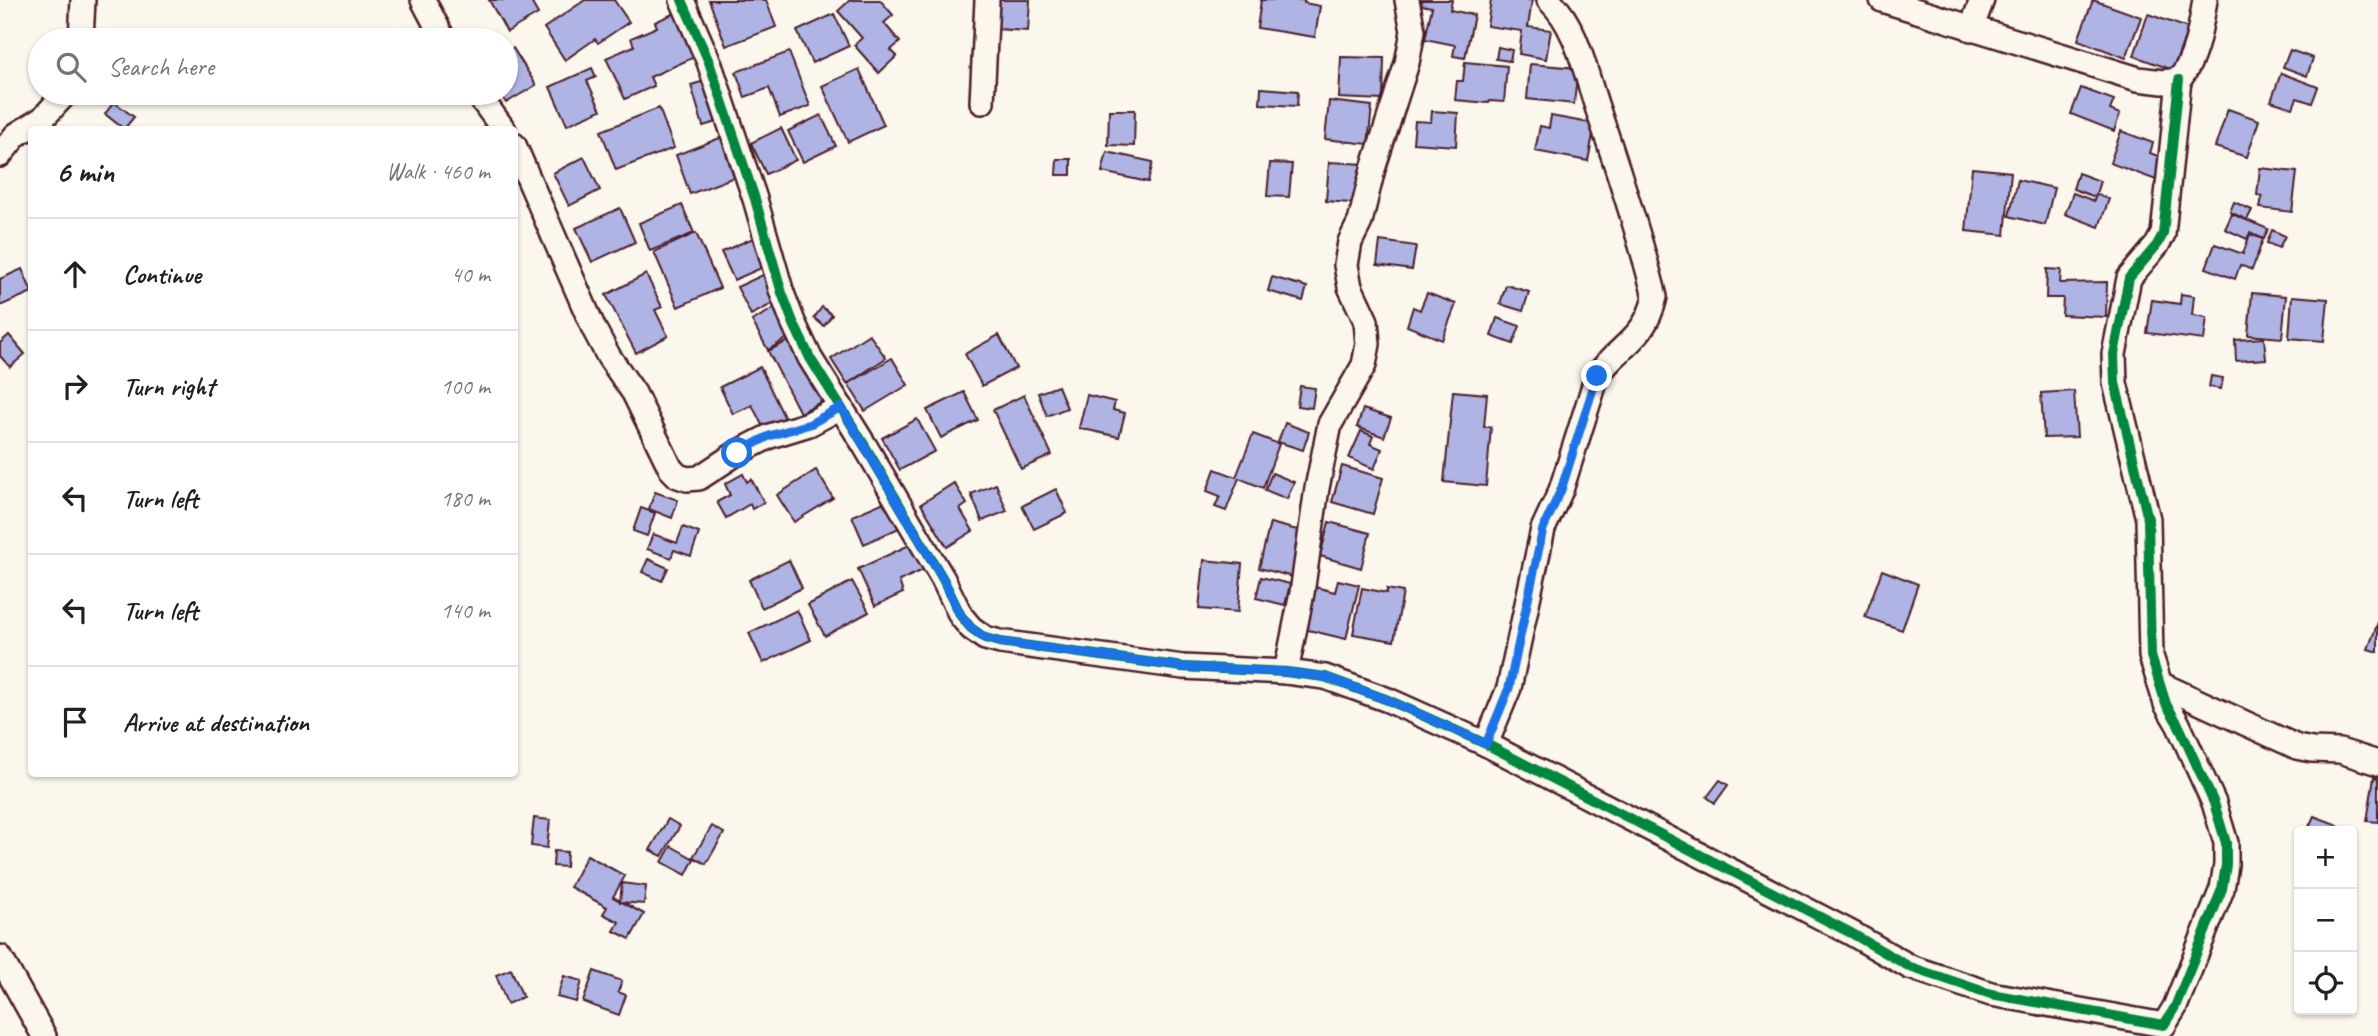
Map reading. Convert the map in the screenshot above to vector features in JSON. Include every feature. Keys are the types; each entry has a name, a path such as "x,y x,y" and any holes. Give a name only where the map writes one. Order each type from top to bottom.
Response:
{"street":[{"path":"82,28 83,0"},
{"path":"423,0 438,28"},
{"path":"682,0 709,62 755,199 782,293 810,358 943,579 961,616 985,638 1183,667 1286,672 1325,677 1388,700 1486,744 1851,933 1910,967 1991,994 2164,1025 2175,1007 2217,901 2226,865 2226,843 2214,803 2166,704 2151,656 2148,519 2115,383 2114,354 2129,278 2163,234 2179,80 2194,55 2205,0"},
{"path":"982,102 987,0"},
{"path":"1286,672 1330,424 1364,365 1368,344 1366,321 1350,287 1346,265 1350,242 1360,222 1373,169 1407,63 1413,31 1407,0"},
{"path":"1486,744 1509,688 1543,529 1561,490 1597,376 1643,329 1651,316 1655,297 1574,37 1558,8 1549,0"},
{"path":"1882,0 2138,79 2163,82 2179,80"},
{"path":"1971,29 1982,0"},
{"path":"31,126 42,119 55,105"},
{"path":"486,105 501,126"},
{"path":"0,155 16,135 28,128"},
{"path":"518,154 594,328 609,358 634,393 671,470 678,476 687,479 699,478 769,436 810,424 841,407"},
{"path":"2160,684 2297,747 2340,751 2378,763"},
{"path":"0,957 44,1036"}],"building":[{"path":"489,0 530,0 538,14 514,28 505,28"},
{"path":"585,0 614,0 629,22 598,43 595,39 565,60 544,28"},
{"path":"709,0 766,0 776,27 726,46"},
{"path":"850,0 880,0 893,15 884,23 900,42 891,50 897,56 879,73 854,45 862,38 838,11"},
{"path":"998,0 1030,0 1028,31 996,29"},
{"path":"1261,0 1304,0 1304,3 1320,6 1315,37 1257,28"},
{"path":"1422,0 1452,0 1450,10 1474,15 1465,58 1453,56 1455,45 1425,39 1432,7 1421,5"},
{"path":"1491,0 1532,0 1528,27 1551,30 1546,59 1519,54 1522,31 1487,26"},
{"path":"2093,0 2141,17 2126,58 2078,40"},
{"path":"690,6 710,50 650,77 654,86 625,99 606,58 634,46 631,38 657,27 655,22"},
{"path":"834,14 849,46 812,63 797,31"},
{"path":"2148,14 2188,28 2173,70 2134,56"},
{"path":"1498,47 1512,50 1510,61 1496,59"},
{"path":"2290,50 2313,58 2307,76 2283,67"},
{"path":"789,52 810,106 780,117 769,88 745,97 736,72"},
{"path":"518,56 536,85 518,96"},
{"path":"1341,57 1384,58 1383,100 1339,98"},
{"path":"1465,62 1507,66 1504,102 1455,100 1457,81 1463,81"},
{"path":"1530,64 1578,68 1574,104 1527,99"},
{"path":"592,68 596,77 587,81 601,110 567,125 550,87"},
{"path":"859,69 884,125 848,142 822,86"},
{"path":"2281,73 2318,87 2312,103 2297,98 2293,108 2271,101"},
{"path":"722,76 734,117 703,126 691,85"},
{"path":"1261,88 1298,91 1297,106 1260,104"},
{"path":"2081,88 2114,100 2110,110 2120,114 2114,131 2071,114"},
{"path":"1329,101 1372,106 1368,144 1325,139"},
{"path":"112,105 118,105 134,117 126,126 120,126 105,114"},
{"path":"659,108 674,148 616,170 601,131"},
{"path":"2228,109 2259,120 2247,157 2215,147"},
{"path":"1109,110 1135,110 1134,146 1108,145"},
{"path":"1432,111 1458,113 1456,146 1413,143 1415,121 1431,122"},
{"path":"821,115 836,146 803,162 788,131"},
{"path":"1551,116 1595,124 1588,161 1535,151 1540,126 1549,128"},
{"path":"781,128 796,160 766,174 751,143"},
{"path":"2121,131 2153,143 2150,153 2163,158 2156,180 2110,163"},
{"path":"730,134 745,173 690,194 676,155"},
{"path":"1107,152 1153,162 1148,182 1102,172"},
{"path":"584,157 600,190 569,206 553,173"},
{"path":"1057,159 1071,159 1071,175 1056,175"},
{"path":"1329,162 1365,164 1362,204 1326,201"},
{"path":"1270,163 1292,164 1289,197 1267,196"},
{"path":"1972,168 2011,172 2005,235 1966,231"},
{"path":"2260,168 2297,172 2292,212 2260,208 2262,196 2257,195"},
{"path":"2078,173 2100,181 2095,197 2073,189"},
{"path":"2018,180 2054,188 2045,225 2009,216"},
{"path":"2073,193 2094,201 2096,194 2109,199 2099,227 2065,214"},
{"path":"2234,202 2252,210 2247,220 2230,212"},
{"path":"682,205 694,233 650,251 639,223"},
{"path":"620,208 635,242 592,262 576,228"},
{"path":"2232,214 2268,229 2264,239 2250,233 2247,239 2225,229"},
{"path":"2272,230 2285,236 2279,248 2267,243"},
{"path":"696,233 720,288 678,307 654,252"},
{"path":"2250,234 2263,239 2252,270 2240,265 2235,279 2206,268 2215,244 2243,254"},
{"path":"753,238 766,266 734,280 721,252"},
{"path":"1380,241 1416,246 1412,270 1377,265"},
{"path":"22,269 28,283 28,294 0,306 0,279"},
{"path":"2047,269 2061,270 2060,283 2107,282 2106,317 2062,315 2063,298 2046,298"},
{"path":"646,274 662,307 655,310 668,336 636,353 606,295"},
{"path":"765,274 778,301 751,315 737,287"},
{"path":"1272,277 1307,287 1303,301 1268,291"},
{"path":"1506,285 1529,292 1523,311 1500,304"},
{"path":"1427,293 1456,304 1442,340 1407,326 1413,307 1420,310"},
{"path":"2252,293 2286,296 2282,338 2248,335"},
{"path":"2181,294 2194,296 2192,315 2207,317 2204,340 2147,333 2152,300 2180,304"},
{"path":"2292,296 2328,299 2324,341 2289,338"},
{"path":"778,306 794,334 768,350 752,321"},
{"path":"822,307 832,315 824,326 814,318"},
{"path":"1497,318 1520,326 1513,344 1491,336"},
{"path":"869,334 886,358 847,384 831,359"},
{"path":"9,335 25,354 10,367 0,356 0,343"},
{"path":"999,335 1016,368 982,386 965,354"},
{"path":"798,336 830,397 800,413 768,351"},
{"path":"2264,338 2266,359 2236,361 2235,340"},
{"path":"892,358 908,385 865,411 848,384"},
{"path":"760,367 787,423 766,433 752,405 733,414 720,387"},
{"path":"2211,376 2223,378 2221,389 2209,387"},
{"path":"1058,386 1067,408 1047,416 1038,393"},
{"path":"1300,386 1315,388 1312,408 1297,406"},
{"path":"1453,391 1487,394 1484,427 1491,427 1486,486 1444,482"},
{"path":"2074,391 2077,437 2044,438 2041,393"},
{"path":"964,392 978,420 941,438 927,410"},
{"path":"1024,395 1052,455 1021,469 993,410"},
{"path":"1087,395 1115,402 1113,410 1125,413 1119,437 1079,428"},
{"path":"1363,409 1391,418 1384,437 1357,427"},
{"path":"917,419 935,451 900,470 882,438"},
{"path":"1285,423 1309,432 1303,450 1278,442"},
{"path":"1361,431 1373,436 1370,444 1382,449 1374,469 1349,458"},
{"path":"1253,434 1279,444 1263,488 1239,478 1226,511 1215,507 1220,496 1207,491 1215,469 1236,477"},
{"path":"1342,466 1383,478 1373,514 1332,502"},
{"path":"816,470 833,498 794,522 777,495"},
{"path":"1272,473 1294,482 1287,499 1265,490"},
{"path":"743,474 747,482 751,479 764,502 752,509 750,504 726,518 717,502 730,495 725,484"},
{"path":"954,483 967,504 960,509 973,531 947,547 921,504"},
{"path":"996,484 1007,511 982,521 971,494"},
{"path":"1056,489 1067,513 1034,529 1022,506"},
{"path":"655,492 678,500 672,518 649,509"},
{"path":"898,496 910,523 864,544 852,516"},
{"path":"641,508 655,513 647,536 633,531"},
{"path":"1329,522 1370,533 1361,568 1320,556"},
{"path":"1270,523 1309,533 1297,578 1259,568"},
{"path":"683,527 699,533 691,556 674,550 671,558 647,549 653,534 677,543"},
{"path":"924,538 936,564 899,581 903,593 875,606 858,569"},
{"path":"648,559 668,568 662,581 642,572"},
{"path":"789,560 802,588 762,608 749,580"},
{"path":"1204,560 1242,564 1238,612 1199,609"},
{"path":"1882,570 1918,584 1902,630 1865,617"},
{"path":"1261,577 1290,584 1285,605 1256,598"},
{"path":"1338,580 1359,585 1346,639 1304,629 1315,587 1335,592"},
{"path":"852,581 869,612 825,636 808,605"},
{"path":"1362,588 1387,593 1387,589 1403,592 1394,641 1353,634"},
{"path":"797,610 811,640 763,663 749,633"},
{"path":"2378,622 2378,652 2368,649"},
{"path":"2374,777 2378,778 2378,822 2367,821"},
{"path":"1720,780 1728,785 1715,803 1707,797"},
{"path":"2314,816 2338,825 2338,826 2309,826"},
{"path":"534,818 550,820 547,848 531,846"},
{"path":"668,819 680,826 662,856 650,850"},
{"path":"712,826 724,833 706,864 693,857"},
{"path":"671,846 694,859 686,875 662,862"},
{"path":"554,851 567,852 566,867 553,866"},
{"path":"587,855 625,876 613,897 644,914 630,939 614,931 619,922 603,914 607,907 570,887"},
{"path":"622,883 646,886 644,904 620,902"},
{"path":"511,969 523,997 507,1004 496,975"},
{"path":"594,971 622,981 618,992 626,995 619,1015 583,1002"},
{"path":"564,976 582,981 576,1002 557,997"}],"cycle path":[{"path":"682,0 709,62 755,199 782,293 810,358 943,579 961,616 985,638 1183,667 1286,672 1325,677 1388,700 1486,744 1851,933 1910,967 1991,994 2164,1025 2175,1007 2222,889 2226,843 2214,803 2166,704 2151,656 2148,519 2115,383 2114,354 2129,278 2163,234 2179,80"}],"route":[{"path":"737,453 769,436 810,424 841,407 943,579 961,616 985,638 1183,667 1286,672 1325,677 1388,700 1486,744 1509,688 1543,529 1561,490 1597,376"}]}
